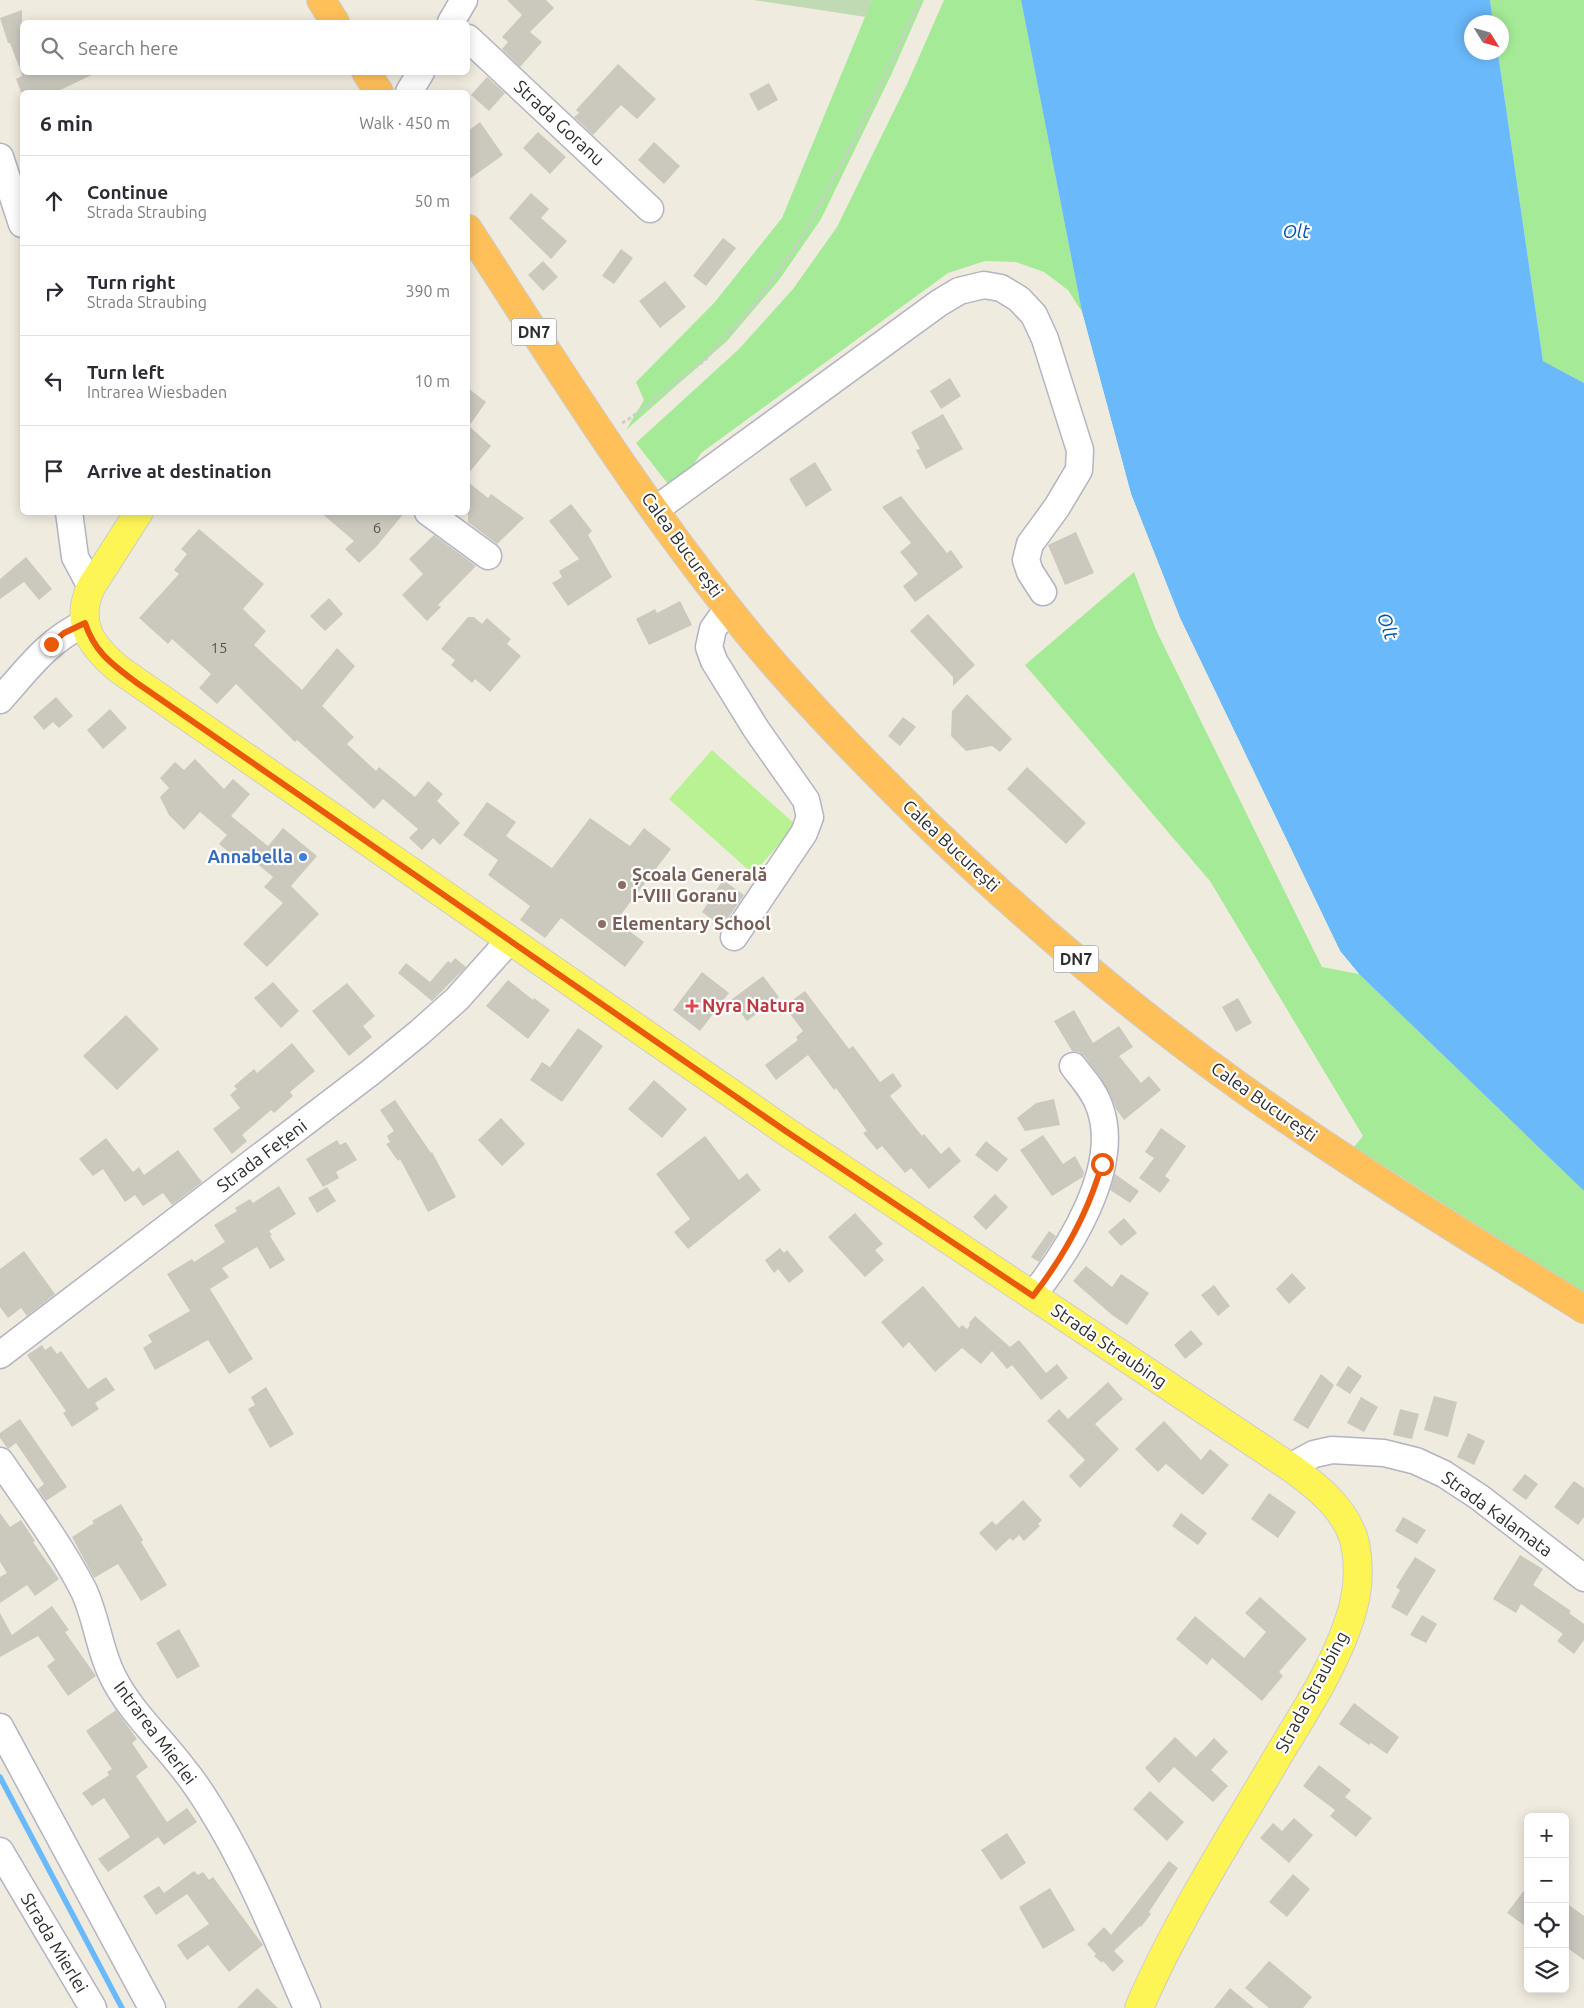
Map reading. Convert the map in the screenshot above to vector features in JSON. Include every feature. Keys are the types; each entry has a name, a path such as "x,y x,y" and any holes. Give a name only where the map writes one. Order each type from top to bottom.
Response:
{"highway":[{"path":"321,0 334,20"},
{"path":"368,75 378,90"},
{"name":"Calea București","path":"470,233 602,435 728,608 795,687 894,792 965,862 1093,973 1197,1055 1327,1147 1584,1309"}],"main road":[{"name":"Strada Straubing","path":"137,515 91,587 86,598 84,610 85,623 90,639 96,648 120,670 787,1132 1290,1467 1320,1490 1336,1506 1348,1524 1355,1544 1358,1569 1357,1591 1337,1653 1318,1689 1196,1896 1138,2008"}],"street":[{"path":"451,20 464,0"},
{"name":"Strada Goranu","path":"470,40 650,209"},
{"path":"410,90 419,75"},
{"path":"0,157 20,218"},
{"path":"655,510 939,303 959,291 984,285 1001,288 1019,299 1034,315 1045,339 1080,450 1079,470 1057,507 1030,544 1026,560 1030,572 1043,592"},
{"path":"69,515 75,557 91,587"},
{"path":"432,515 488,556"},
{"path":"728,608 713,629 709,647 714,662 756,729 806,800 810,817 804,833 734,937"},
{"path":"0,700 51,644 64,633 85,623"},
{"name":"Strada Fețeni","path":"0,1355 399,1050 457,999 510,941"},
{"name":"Strada Straubing","path":"1033,1296 1066,1248 1083,1218 1102,1164 1105,1124 1100,1106 1091,1089 1073,1066"},
{"name":"Strada Kalamata","path":"1290,1467 1314,1454 1332,1450 1384,1453 1416,1461 1444,1474 1479,1497 1584,1578"},
{"name":"Intrarea Mierlei","path":"0,1461 34,1511 83,1590 97,1624 112,1676 125,1698 183,1768 210,1807 247,1871 307,2008"},
{"path":"0,1727 152,2008"},
{"name":"Strada Mierlei","path":"0,1851 93,2008"}],"path":[{"path":"602,435 632,417 705,360 757,301 802,237 857,135 920,0"}],"green space":[{"path":"753,0 872,0 866,17"},
{"path":"872,0 924,0 892,73 821,219 779,280 727,341 626,430 644,400 636,382 714,303 782,218"},
{"path":"944,0 1021,0 1082,312 1068,290 1044,272 1016,262 985,261 948,273 701,453 682,482 668,484 636,443 739,349 793,289 837,227 908,82"},
{"path":"1490,0 1584,0 1584,383 1543,361 1499,60 1509,60 1509,15 1492,15"},
{"path":"1134,572 1156,630 1322,967 1359,974 1584,1191 1584,1293 1354,1147 1363,1136 1210,881 1025,665"},
{"path":"712,750 796,825 753,874 669,799"}],"water":[{"name":"Olt","path":"1021,0 1490,0 1492,15 1464,15 1464,60 1499,60 1543,361 1584,383 1584,1191 1359,974 1340,951 1180,618 1131,494 1082,312"}],"pier":[{"path":"1079,307 1082,312 1131,494 1180,618 1340,951 1359,974 1355,973 1338,952 1178,619 1128,495"}],"building":[{"path":"507,0 546,0 554,8 530,32 542,42 520,67 502,49 508,42 502,37 522,15"},
{"path":"22,10 22,20 20,20 20,69 10,43 8,43 0,18"},
{"path":"618,64 656,99 637,119 621,105 593,135 574,117 579,113 576,110"},
{"path":"92,75 60,90 20,90 16,79 22,76"},
{"path":"487,77 505,93 489,111 471,95"},
{"path":"769,83 778,100 758,111 749,94"},
{"path":"480,122 503,155 470,179 470,130"},
{"path":"538,132 566,157 550,174 523,148"},
{"path":"654,142 680,166 664,184 638,160"},
{"path":"531,193 549,209 541,218 567,241 551,259 509,218"},
{"path":"723,238 736,248 706,286 693,276"},
{"path":"621,249 633,258 614,284 602,276"},
{"path":"543,261 558,277 543,291 528,275"},
{"path":"665,281 686,307 660,328 639,301"},
{"path":"950,378 961,396 941,409 930,391"},
{"path":"470,390 486,402 470,425"},
{"path":"943,414 963,449 926,469 916,450 920,449 911,432"},
{"path":"470,427 491,446 470,472"},
{"path":"815,462 832,490 806,507 789,479"},
{"path":"470,484 488,498 491,494 524,518 497,544 468,522 468,515 470,515"},
{"path":"901,496 947,553 951,550 963,567 915,602 903,586 918,574 900,552 911,543 882,507"},
{"path":"571,504 592,531 588,535 612,577 568,606 552,583 562,577 559,571 579,559 549,521"},
{"path":"324,515 403,515 376,547 359,563 345,549 354,541"},
{"path":"199,529 264,584 243,609 266,631 254,645 302,690 337,648 355,666 322,706 354,737 347,744 376,771 379,767 415,797 428,781 443,794 437,801 460,823 440,845 433,838 422,850 409,838 418,829 383,799 374,809 297,740 295,742 236,684 217,704 199,688 211,674 172,639 168,644 139,618 179,574 174,570 187,554 181,549"},
{"path":"1076,532 1094,573 1065,585 1048,545"},
{"path":"434,535 476,566 438,605 441,607 427,621 402,595 423,574 409,559"},
{"path":"26,557 52,589 39,600 24,582 0,599 0,579"},
{"path":"329,598 343,614 325,631 310,616"},
{"path":"680,601 692,625 649,645 636,619 655,609 657,613"},
{"path":"928,614 975,665 953,686 953,677 910,631"},
{"path":"468,617 474,617 482,624 487,618 511,639 507,644 521,656 490,692 475,679 472,683 451,665 455,660 441,649"},
{"path":"967,694 1012,739 1000,752 992,746 966,751 951,736 952,711"},
{"path":"56,697 73,716 59,728 53,722 44,730 33,717"},
{"path":"110,709 127,728 103,749 87,730"},
{"path":"903,717 916,727 900,746 888,736"},
{"path":"195,759 224,789 233,779 250,794 231,816 268,846 283,828 317,856 291,886 319,914 267,967 243,944 283,903 264,887 273,877 241,850 235,857 219,844 227,835 200,812 184,830 169,815 160,797 169,788 160,778 175,762 184,770"},
{"path":"1027,767 1086,823 1066,844 1007,789"},
{"path":"487,802 516,822 506,836 552,868 590,818 630,846 644,828 671,849 616,921 644,942 625,967 561,918 545,938 520,920 530,906 488,875 498,860 463,835"},
{"path":"723,880 744,895 722,927 702,912"},
{"path":"455,958 466,967 432,1001 398,973 406,963 430,982 448,961 451,963"},
{"path":"702,972 729,993 700,1031 673,1010"},
{"path":"763,976 779,997 747,1021 731,1000"},
{"path":"508,980 533,1000 534,998 550,1010 528,1039 486,1006"},
{"path":"273,982 299,1011 281,1028 254,998"},
{"path":"347,983 375,1016 363,1026 372,1037 349,1056 312,1011"},
{"path":"805,991 849,1049 853,1046 880,1082 893,1073 902,1086 890,1096 922,1136 924,1134 941,1154 949,1147 961,1161 929,1189 911,1168 905,1173 882,1146 877,1150 863,1133 867,1131 836,1088 834,1090 808,1055 776,1080 765,1065 798,1040 796,1037 803,1031 784,1006"},
{"path":"1238,998 1252,1023 1236,1032 1222,1007"},
{"path":"1074,1010 1093,1043 1119,1026 1133,1047 1119,1056 1141,1083 1149,1076 1161,1090 1124,1120 1116,1109 1100,1077 1084,1056 1079,1052 1072,1051 1054,1021"},
{"path":"126,1015 159,1049 117,1090 83,1056"},
{"path":"578,1028 603,1046 562,1102 530,1080 542,1062 550,1067"},
{"path":"292,1043 315,1071 290,1092 293,1096 274,1113 271,1110 242,1135 247,1141 232,1154 213,1129 240,1108 230,1095 237,1089 234,1086 254,1069 257,1073"},
{"path":"654,1080 687,1109 662,1138 628,1109"},
{"path":"1054,1099 1060,1125 1025,1131 1017,1118 1036,1103"},
{"path":"395,1100 432,1152 456,1197 428,1212 400,1159 398,1161 386,1144 390,1142 387,1136 394,1131 380,1110"},
{"path":"501,1118 525,1144 502,1166 478,1140"},
{"path":"1161,1128 1186,1146 1165,1176 1170,1180 1160,1193 1139,1178 1154,1158 1145,1152"},
{"path":"1043,1135 1063,1164 1075,1156 1084,1172 1083,1177 1052,1196 1020,1150"},
{"path":"705,1136 739,1180 747,1173 761,1190 688,1249 674,1232 690,1219 656,1174"},
{"path":"106,1138 133,1172 139,1167 144,1175 178,1150 202,1182 172,1205 163,1193 143,1206 135,1195 125,1202 103,1169 93,1176 79,1159"},
{"path":"337,1140 340,1145 346,1142 357,1160 336,1172 339,1178 323,1187 306,1159"},
{"path":"986,1141 1008,1159 997,1172 975,1155"},
{"path":"1115,1174 1139,1191 1130,1203 1110,1190"},
{"path":"279,1186 296,1214 269,1231 272,1235 270,1236 285,1260 270,1269 257,1247 222,1268 229,1277 210,1289 253,1359 229,1374 208,1340 155,1370 143,1348 152,1342 148,1335 190,1311 167,1274 192,1259 194,1262 225,1242 214,1225 237,1211 235,1208 250,1199 253,1203"},
{"path":"327,1187 336,1201 317,1213 308,1198"},
{"path":"995,1194 1008,1207 986,1230 973,1217"},
{"path":"855,1213 883,1244 875,1250 884,1260 865,1277 828,1237"},
{"path":"1124,1218 1137,1233 1121,1246 1108,1232"},
{"path":"1049,1231 1056,1236 1039,1262 1031,1257"},
{"path":"780,1248 784,1253 787,1250 804,1271 789,1283 778,1269 774,1273 765,1260"},
{"path":"24,1251 55,1294 27,1316 21,1308 8,1318 0,1307 0,1269"},
{"path":"1086,1266 1112,1287 1121,1274 1149,1293 1127,1325 1112,1315 1073,1281"},
{"path":"1292,1273 1306,1288 1289,1304 1276,1289"},
{"path":"1214,1285 1230,1306 1218,1316 1201,1295"},
{"path":"923,1286 959,1328 962,1325 967,1329 975,1316 1010,1347 1019,1340 1046,1373 1057,1364 1068,1378 1041,1400 1012,1365 1007,1369 992,1351 981,1364 962,1348 935,1372 909,1342 903,1348 881,1322"},
{"path":"1191,1330 1203,1344 1185,1359 1174,1345"},
{"path":"42,1345 45,1350 51,1346 57,1354 61,1351 88,1389 106,1377 115,1390 95,1403 99,1409 72,1427 63,1413 66,1411 27,1355"},
{"path":"1348,1366 1362,1376 1350,1394 1336,1385"},
{"path":"1321,1374 1334,1385 1308,1429 1293,1420"},
{"path":"1108,1382 1123,1399 1095,1424 1119,1449 1080,1488 1069,1476 1085,1460 1047,1421 1059,1409 1068,1419"},
{"path":"266,1387 294,1434 270,1448 248,1409 255,1405 251,1397"},
{"path":"1434,1396 1457,1402 1448,1437 1424,1430"},
{"path":"1361,1397 1378,1407 1364,1432 1347,1423"},
{"path":"1400,1409 1419,1414 1412,1439 1393,1435"},
{"path":"20,1419 67,1487 46,1501 38,1489 44,1484 16,1443 8,1449 0,1438 0,1433"},
{"path":"1164,1421 1201,1460 1210,1449 1229,1465 1203,1495 1166,1464 1158,1472 1135,1449"},
{"path":"1468,1433 1485,1441 1474,1465 1457,1457"},
{"path":"1525,1474 1538,1484 1526,1500 1512,1490"},
{"path":"1574,1481 1584,1488 1584,1517 1578,1525 1554,1507"},
{"path":"1269,1493 1296,1512 1278,1538 1251,1519"},
{"path":"1023,1500 1042,1520 1038,1524 1040,1526 1024,1541 1019,1535 1013,1541 1010,1538 996,1551 979,1533 992,1521 996,1525"},
{"path":"121,1504 167,1585 141,1601 118,1564 94,1578 72,1537 94,1523 92,1521"},
{"path":"0,1513 10,1527 21,1520 35,1541 33,1542 59,1579 35,1596 27,1585 0,1603 0,1577 7,1573 0,1562"},
{"path":"1181,1513 1207,1533 1198,1545 1172,1526"},
{"path":"1403,1517 1426,1530 1417,1544 1395,1531"},
{"path":"1520,1555 1543,1569 1533,1585 1571,1611 1569,1613 1584,1624 1584,1640 1574,1654 1557,1641 1563,1634 1521,1604 1516,1613 1493,1599"},
{"path":"1415,1557 1436,1570 1407,1616 1391,1607 1400,1590 1396,1587"},
{"path":"1260,1597 1307,1639 1279,1672 1283,1676 1262,1701 1212,1658 1207,1665 1176,1639 1195,1616 1244,1658 1266,1632 1245,1613"},
{"path":"52,1606 69,1630 65,1632 96,1676 68,1696 47,1666 55,1660 38,1636 0,1657 0,1613 12,1635"},
{"path":"1422,1615 1437,1624 1426,1643 1410,1635"},
{"path":"179,1629 200,1666 177,1679 156,1643"},
{"path":"1354,1703 1399,1737 1387,1754 1371,1743 1369,1745 1339,1724"},
{"path":"116,1710 137,1739 132,1743 148,1767 136,1776 167,1822 187,1808 197,1822 164,1845 158,1837 108,1872 98,1859 130,1837 104,1798 92,1806 82,1793 109,1775 107,1772 112,1769 86,1731"},
{"path":"1175,1737 1196,1757 1214,1738 1228,1752 1211,1770 1228,1786 1213,1802 1174,1767 1159,1783 1145,1768"},
{"path":"1319,1765 1351,1790 1345,1797 1372,1818 1356,1837 1330,1816 1335,1810 1303,1786"},
{"path":"1150,1791 1184,1822 1167,1841 1133,1809"},
{"path":"1294,1818 1313,1835 1289,1863 1260,1838 1273,1823 1282,1831"},
{"path":"1007,1833 1026,1863 1001,1880 981,1850"},
{"path":"1169,1861 1178,1868 1149,1912 1151,1914 1141,1927 1114,1951 1124,1961 1113,1972 1103,1961 1102,1963 1094,1956 1096,1954 1087,1944 1104,1927 1111,1935"},
{"path":"194,1871 198,1875 203,1872 209,1880 213,1877 263,1945 229,1972 208,1945 187,1960 177,1945 209,1924 187,1894 156,1915 143,1896 159,1886 164,1893"},
{"path":"1293,1874 1310,1889 1287,1917 1269,1902"},
{"path":"1050,1888 1075,1930 1043,1949 1019,1907"},
{"path":"1524,1890 1524,1925 1507,1913"},
{"path":"1569,1905 1584,1916 1584,1960 1569,1949"},
{"path":"1269,1961 1312,1997 1303,2008 1269,2008 1245,1988"},
{"path":"257,1988 278,2008 237,2008"},
{"path":"1230,1988 1254,2008 1214,2008"}],"waterway":[{"path":"0,1777 122,2008"}],"place":[{"name":"Annabella","path":"303,857"},
{"name":"Școala Generală I-VIII Goranu","path":"622,885"},
{"name":"Elementary School","path":"602,924"},
{"name":"Nyra Natura","path":"692,1006"}],"route":[{"path":"51,644 64,633 85,623 90,639 96,648 106,659 137,683 787,1132 1033,1296 1048,1277 1083,1218 1102,1164"}]}
